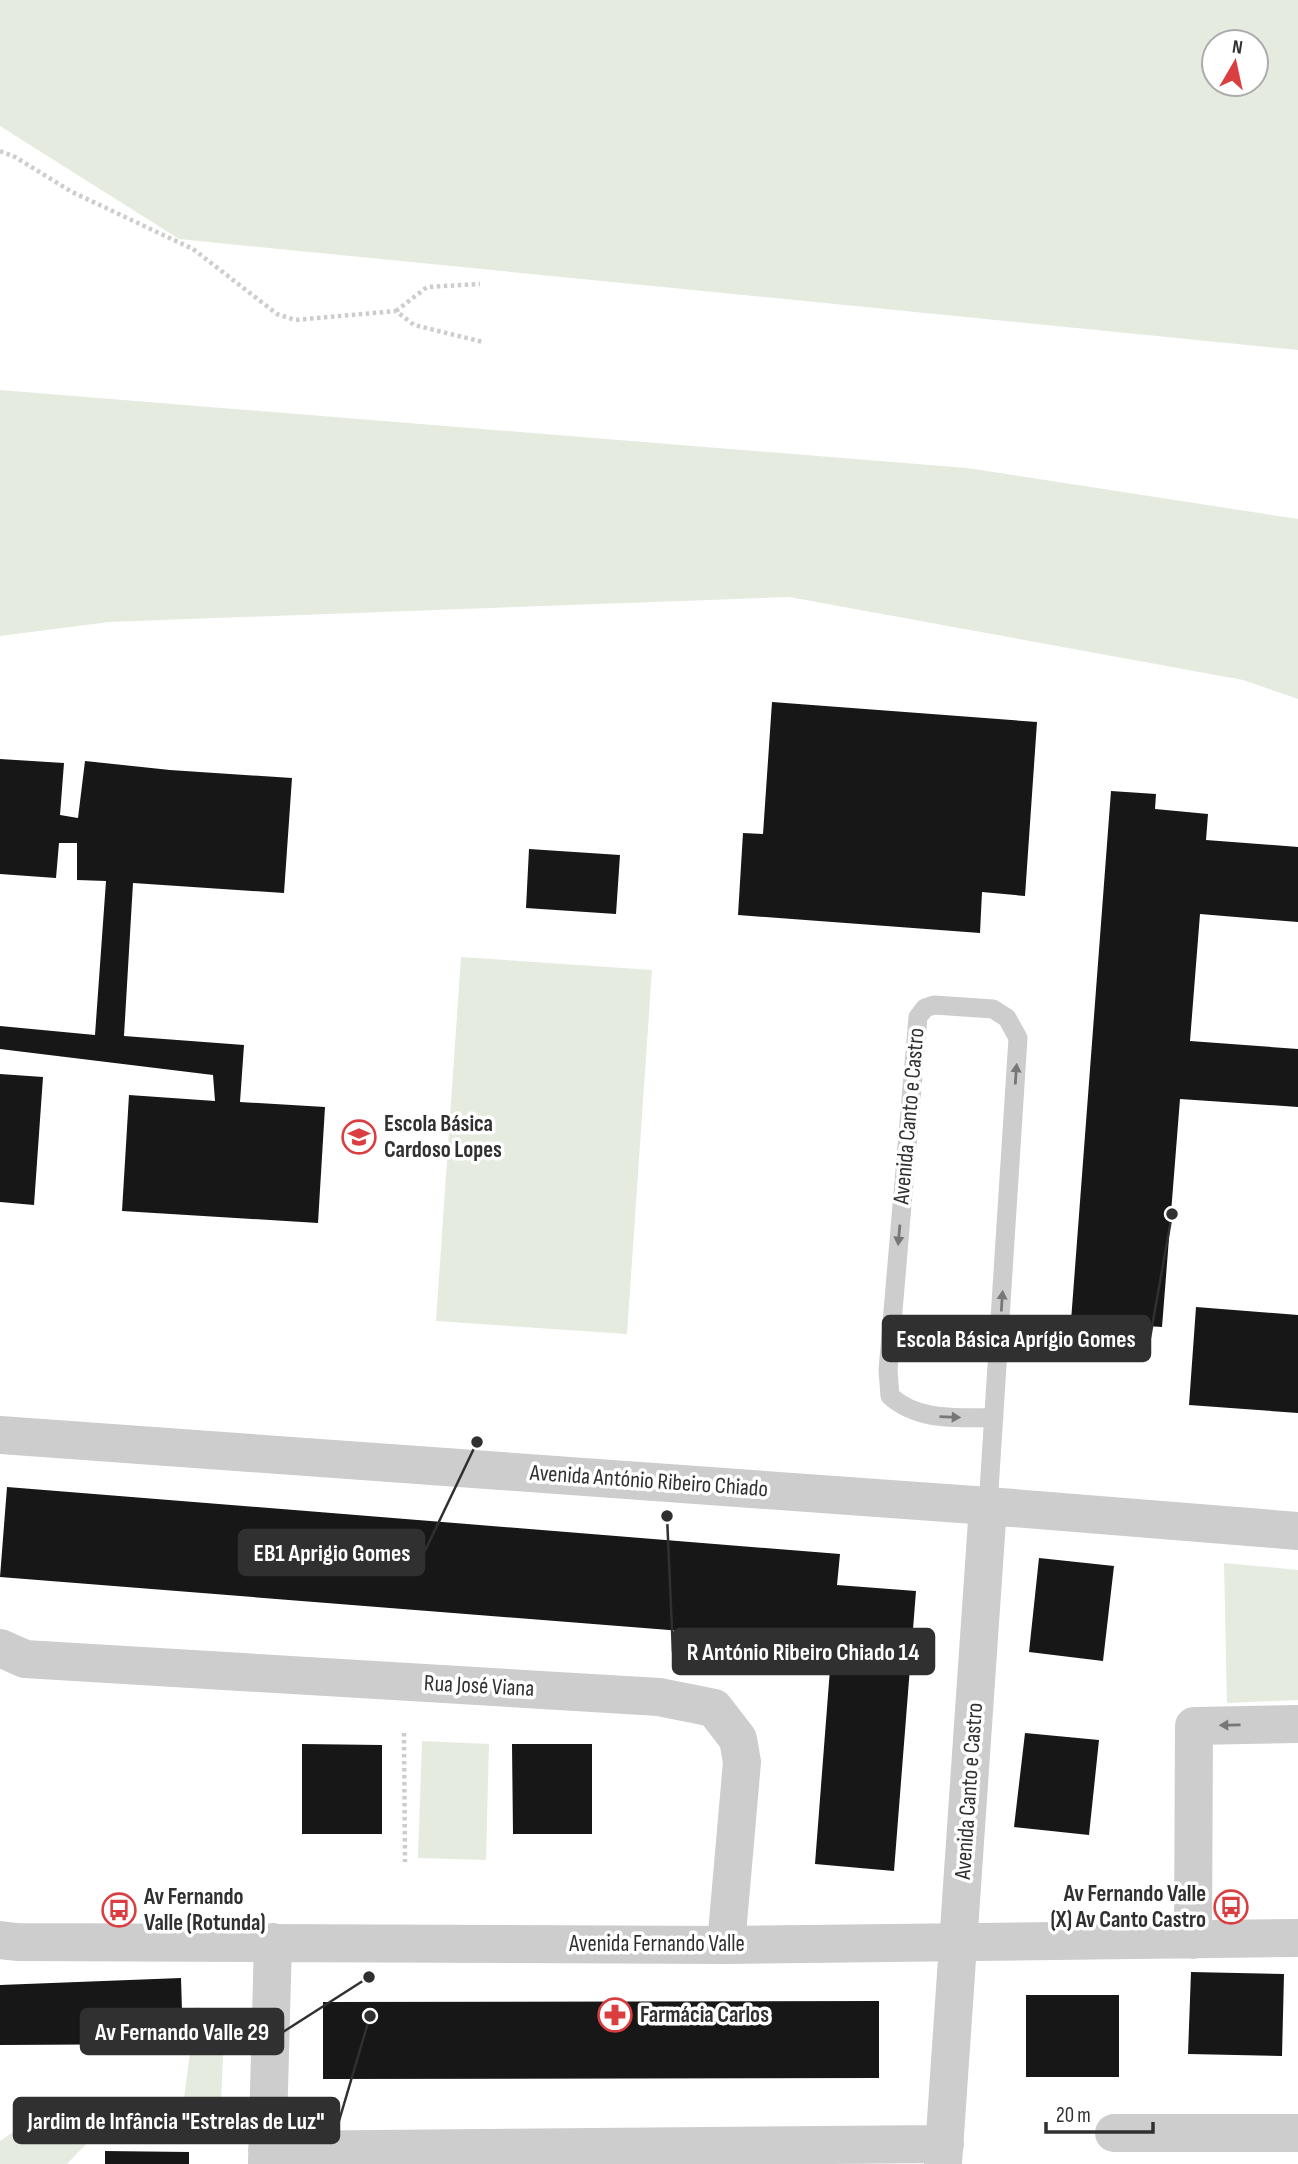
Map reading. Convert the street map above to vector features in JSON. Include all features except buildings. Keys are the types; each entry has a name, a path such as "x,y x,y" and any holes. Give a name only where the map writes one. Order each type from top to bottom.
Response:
{"street":[{"name":"Avenida António Ribeiro Chiado","path":"0,1435 1298,1531"},
{"name":"Avenida Canto e Castro","path":"944,2154 988,1506"},
{"name":"Rua José Viana","path":"0,1648 25,1659 659,1697 714,1708 738,1739 742,1762 726,1945"},
{"path":"1193,1940 1194,1726 1298,1724"},
{"name":"Avenida Fernando Valle","path":"6,1943 726,1945 1298,1938"},
{"path":"273,1942 267,2157 944,2154"},
{"path":"1114,2133 1298,2133"}],"lane":[{"name":"Avenida Canto e Castro","path":"988,1506 994,1418 1018,1038 1007,1018 993,1009 934,1005 925,1008 918,1017 888,1370 890,1396 902,1406 929,1416 994,1418"}],"path":[{"path":"0,151 15,157 72,192 193,249 277,314 295,320 396,311 427,287 480,284"},
{"path":"396,311 414,325 483,342"},
{"path":"404,1733 405,1862"}],"shaded area":[{"path":"0,0 1298,0 1298,350 179,239 0,126"},
{"path":"0,390 967,468 1298,519 1298,699 1243,680 789,597 109,622 0,636"},
{"path":"461,957 652,970 627,1334 436,1321"},
{"path":"1224,1563 1298,1570 1298,1700 1227,1703"},
{"path":"422,1741 489,1744 486,1860 418,1858"},
{"path":"196,2007 225,2014 219,2144 91,2139 67,2164 0,2164 0,2141 25,2124 101,2115 181,2121"}],"place":[{"name":"Escola Básica Cardoso Lopes","path":"359,1137"},
{"name":"Escola Básica Aprígio Gomes","path":"1172,1214"},
{"name":"EB1 Aprigio Gomes","path":"477,1442"},
{"name":"R António Ribeiro Chiado 14","path":"667,1516"},
{"name":"Av Fernando Valle (X) Av Canto Castro","path":"1231,1907"},
{"name":"Av Fernando Valle (Rotunda)","path":"119,1910"},
{"name":"Av Fernando Valle 29","path":"369,1977"},
{"name":"Farmácia Carlos","path":"615,2015"},
{"name":"Jardim de Infância \"Estrelas de Luz\"","path":"370,2016"}]}
